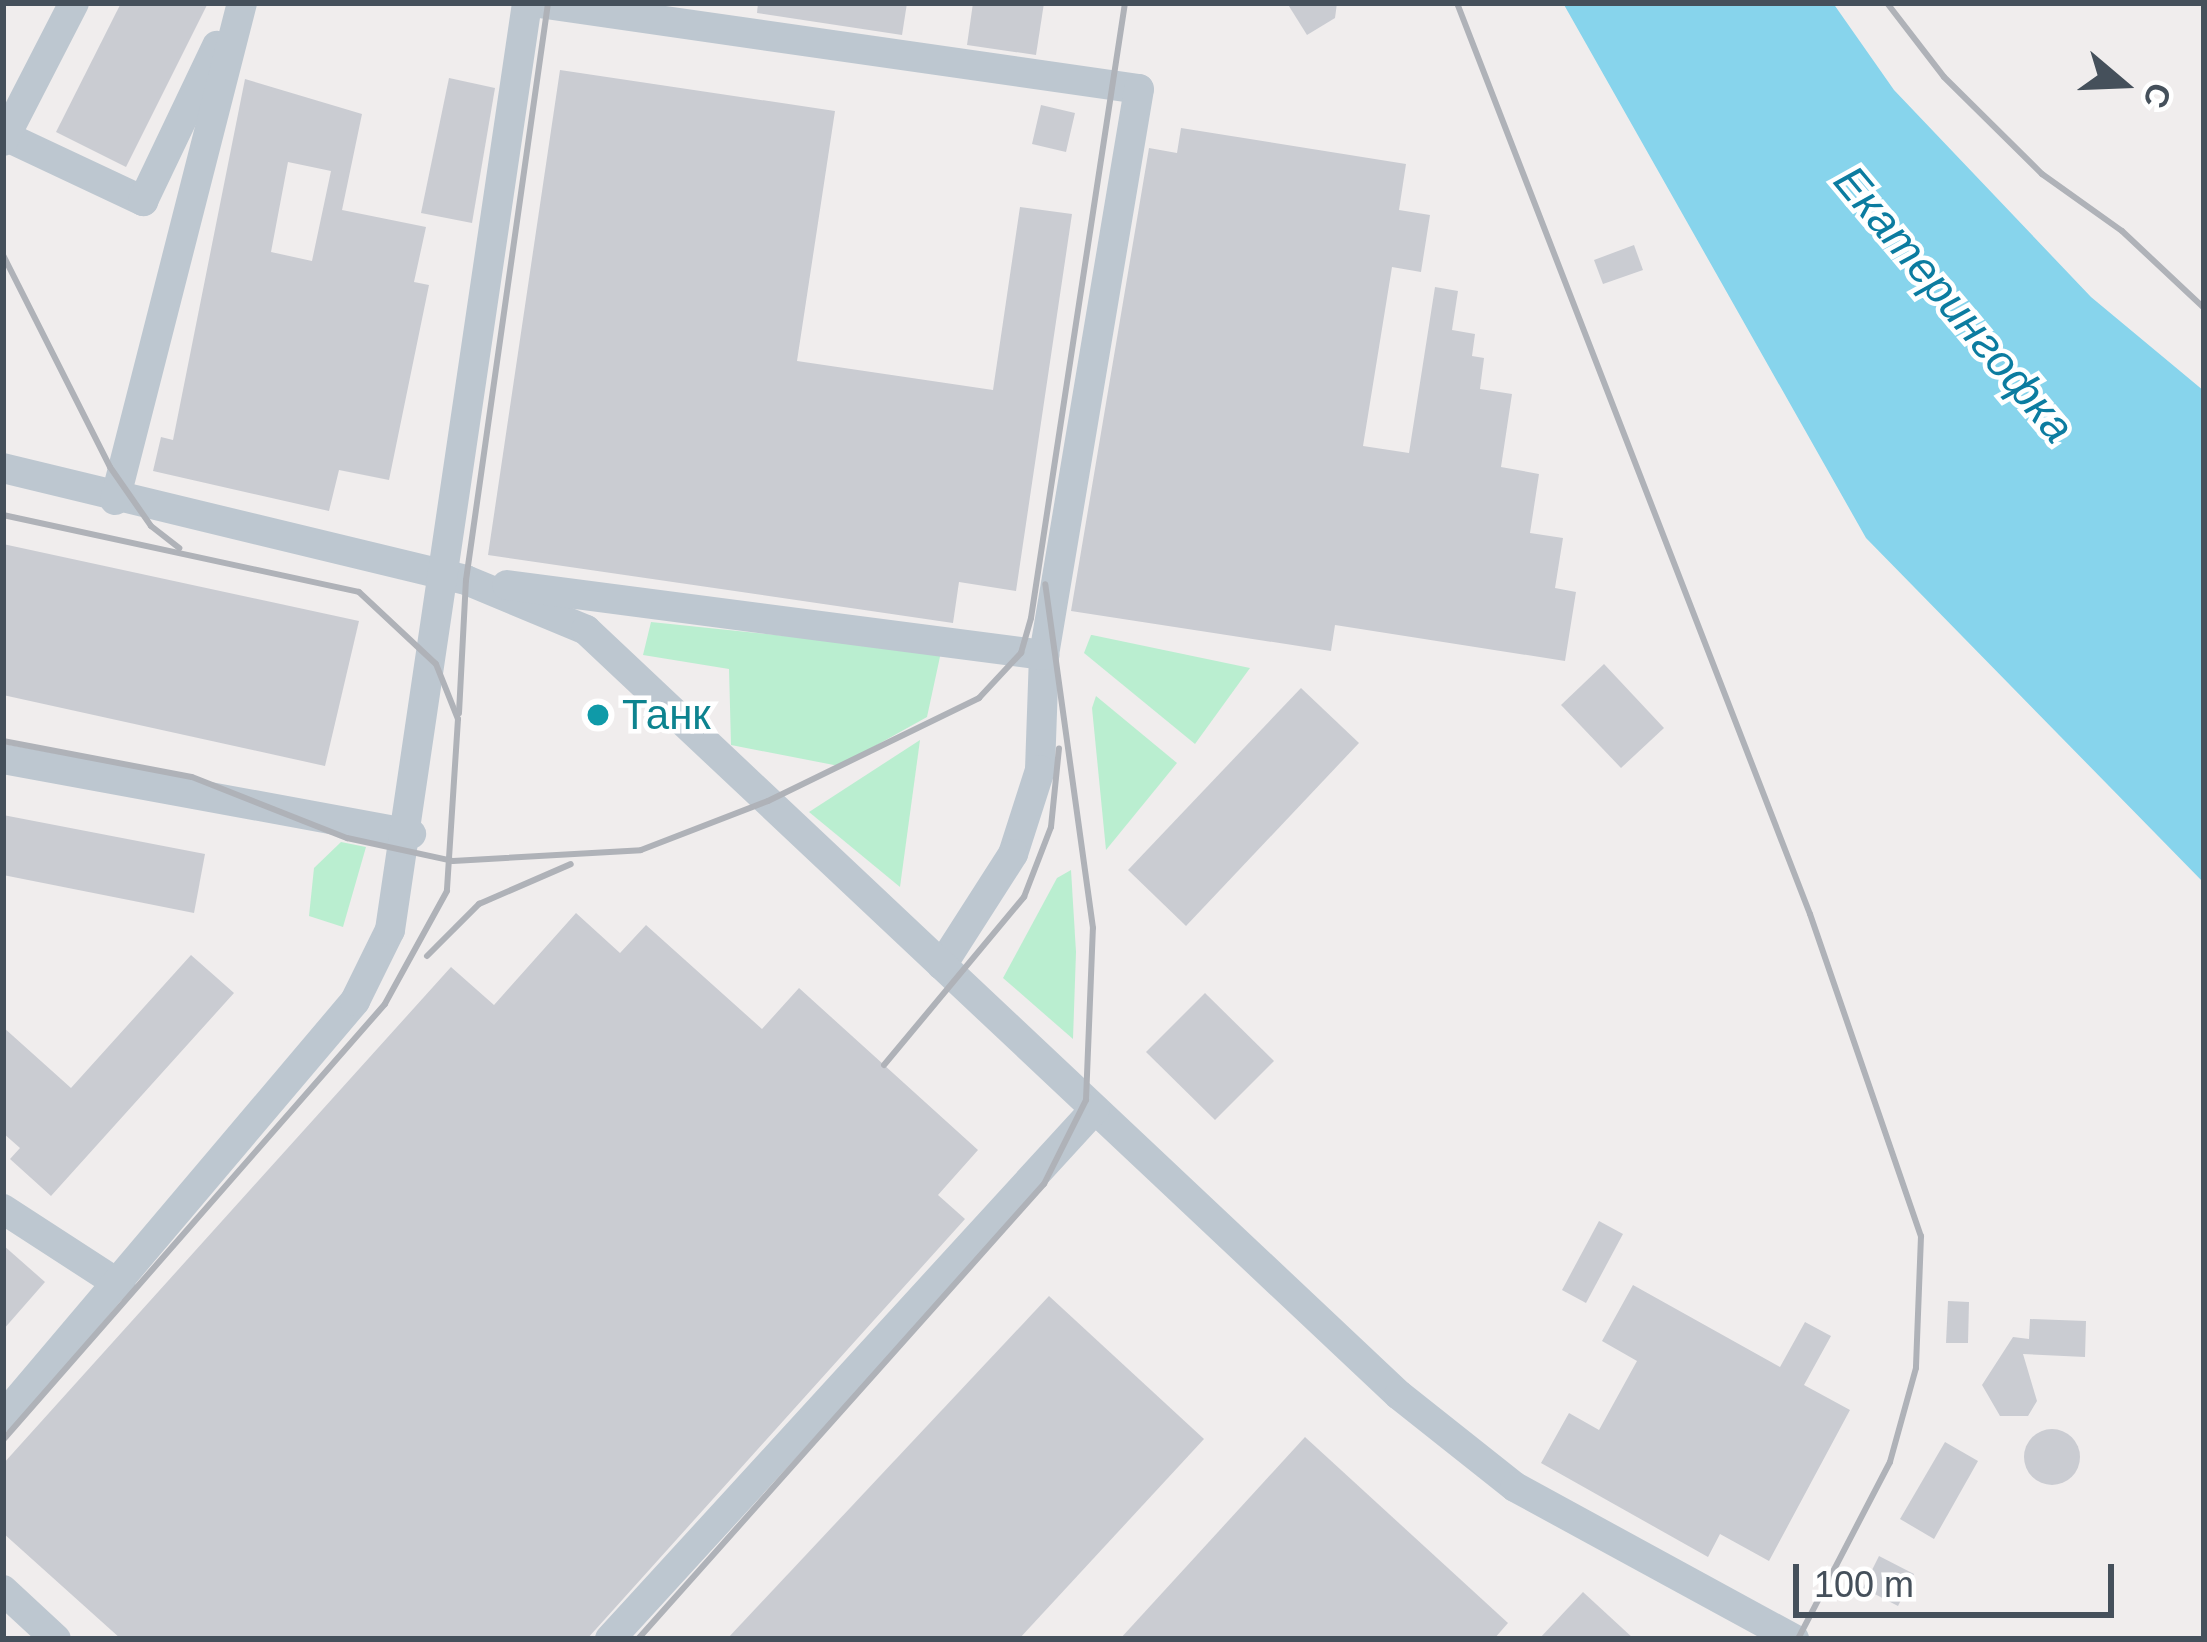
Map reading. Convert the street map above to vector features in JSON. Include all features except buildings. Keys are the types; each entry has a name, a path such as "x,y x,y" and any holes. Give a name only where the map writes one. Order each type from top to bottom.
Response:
{"lane":[{"path":"74,3 4,138 143,201 239,3"},
{"path":"116,500 239,3"},
{"path":"3,1418 120,1285 355,1001 390,930 411,834 452,578 527,3"},
{"path":"539,3 1139,89 1044,656 1029,815 942,965"},
{"path":"3,467 116,500 452,578 1044,656"},
{"path":"452,578 586,630 1399,1395 1515,1487 1794,1639"},
{"path":"3,759 411,834"},
{"path":"610,1639 1095,1108"},
{"path":"3,1208 120,1285"},
{"path":"3,1590 56,1639"}],"green space":[{"path":"651,622 941,652 927,717 839,766 731,745 729,669 643,655"},
{"path":"1091,635 1250,668 1195,744 1084,653"},
{"path":"1096,696 1177,763 1106,850 1092,708"},
{"path":"920,740 900,887 809,812"},
{"path":"341,842 366,847 343,927 309,916 314,868"},
{"path":"1071,870 1076,952 1073,1039 1003,978 1057,878"}],"water":[{"name":"Екатерингофка","path":"1563,3 1833,3 1894,90 2091,297 2204,391 2204,883 1866,538"}],"railway":[{"path":"459,713 466,580 548,3"},
{"path":"3,741 192,777 347,838 453,861 641,850 768,801 979,698 1021,653 1031,618 1125,3"},
{"path":"1457,3 1810,914 1921,1236 1916,1368 1890,1462 1798,1639"},
{"path":"1887,3 1944,77 2042,174 2122,231 2204,308"},
{"path":"3,255 110,467 151,526 179,548"},
{"path":"3,515 359,592 436,664 458,719 447,891 385,1004 3,1440"},
{"path":"638,1639 1044,1184 1086,1100 1093,928 1045,584"},
{"path":"884,1065 1024,897 1051,827 1059,748"},
{"path":"427,956 479,904 571,864"}],"place":[{"name":"Танк","path":"598,715"}]}
